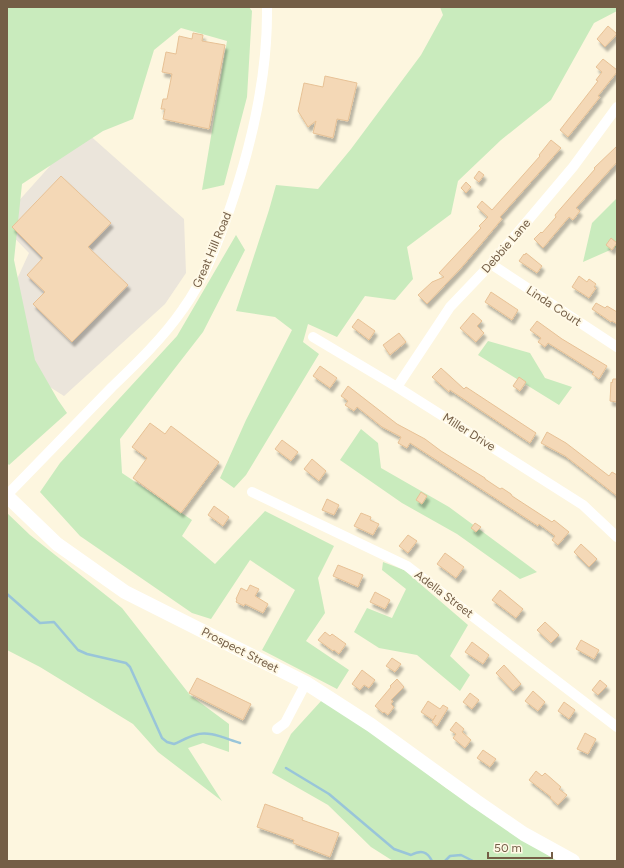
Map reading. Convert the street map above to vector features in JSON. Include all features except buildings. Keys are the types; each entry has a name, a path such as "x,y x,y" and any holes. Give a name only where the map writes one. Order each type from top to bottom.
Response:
{"main road":[{"name":"Prospect Street","path":"7,496 58,544 125,592 306,683 370,725 524,834 573,861"}],"street":[{"name":"Great Hill Road","path":"7,496 144,355 183,310 199,285 224,226 237,188 252,135 259,104 266,39 267,7"},
{"name":"Debbie Lane","path":"397,387 450,307 491,264 573,167 617,107"},
{"name":"Linda Court","path":"491,264 617,347"},
{"name":"Miller Drive","path":"313,337 397,387 583,505 617,537"},
{"name":"Adella Street","path":"252,492 407,566 617,727"},
{"path":"277,729 285,723 306,683"}],"shaded area":[{"path":"69,117 184,219 186,273 165,304 64,396 28,373 12,290 29,253 7,230 7,214 50,166 35,151"}],"green space":[{"path":"7,7 249,7 252,11 247,97 224,185 202,190 227,41 181,28 154,50 133,119 103,131 22,184 14,260 35,360 67,413 9,465 7,463"},
{"path":"440,7 617,7 617,11 594,23 551,100 501,140 458,181 451,214 407,247 413,279 395,300 365,296 337,337 308,324 303,342 319,354 246,475 234,488 220,478 246,420 292,330 275,317 236,311 276,185 318,189 351,149 421,55 443,15"},
{"path":"617,198 617,247 583,262 592,223"},
{"path":"236,235 245,250 203,332 120,439 122,473 192,520 182,536 215,564 265,511 334,546 318,578 325,613 306,641 349,670 337,689 262,650 295,590 250,560 211,619 192,613 80,536 40,492 60,463 177,336"},
{"path":"488,341 530,353 545,378 572,387 559,405 478,355"},
{"path":"361,429 378,443 381,468 449,507 537,572 520,579 457,534 402,503 340,460"},
{"path":"7,513 30,535 122,608 190,695 229,724 229,752 203,743 188,748 222,801 158,752 133,724 40,667 7,650"},
{"path":"383,562 404,570 468,625 450,656 470,675 460,691 417,655 379,648 354,632 367,608 392,618 406,589 382,570"},
{"path":"322,700 374,733 446,788 557,861 393,861 371,847 328,805 272,773 291,734"}],"waterway":[{"path":"7,594 40,623 54,622 78,650 87,654 126,663 130,667 162,738 167,742 174,744 192,736 212,734 240,743"},
{"path":"286,768 329,794 394,849 411,855 418,852 423,852 426,853 432,861"},
{"path":"445,861 450,856 461,855 473,861"}]}
